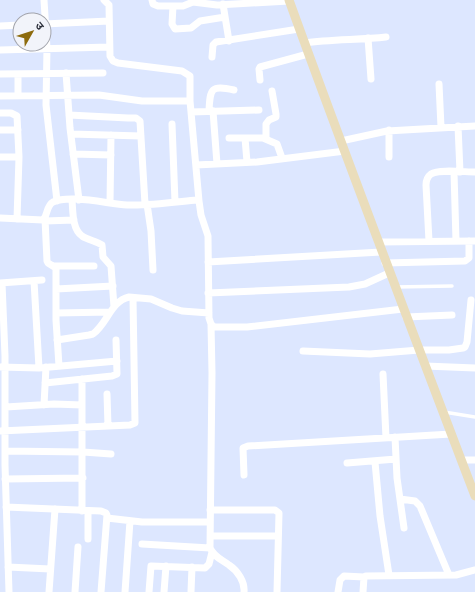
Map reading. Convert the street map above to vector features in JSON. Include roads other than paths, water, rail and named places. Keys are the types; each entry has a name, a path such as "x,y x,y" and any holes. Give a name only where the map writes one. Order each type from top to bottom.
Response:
{"street":[{"path":"44,0 44,12"},
{"path":"104,0 109,4 111,58 118,63 182,72 189,74 190,76 190,101 199,201 201,214 208,236 208,293 211,324 212,373 210,510 211,550 208,567 206,568 151,566 149,592"},
{"path":"152,0 153,4 155,5 173,6 186,5 193,2 223,4 289,0 385,263 475,496"},
{"path":"223,4 229,41"},
{"path":"173,6 172,24 175,29 193,27 200,21 225,17"},
{"path":"52,24 109,21"},
{"path":"0,26 12,25"},
{"path":"212,57 214,43 299,29"},
{"path":"304,43 323,40 386,36"},
{"path":"368,38 371,79"},
{"path":"52,48 110,47"},
{"path":"0,50 12,49"},
{"path":"47,52 46,95 57,201"},
{"path":"260,80 260,67 308,54"},
{"path":"66,73 76,200 74,220 82,236 102,245 103,258 111,266 113,286 112,310"},
{"path":"0,74 104,73"},
{"path":"18,74 18,96"},
{"path":"439,84 441,127"},
{"path":"217,164 211,111 212,92 214,88 220,87 234,90"},
{"path":"266,139 266,124 269,120 276,117 272,91"},
{"path":"0,96 67,95 99,96 142,101 190,101"},
{"path":"191,112 259,110"},
{"path":"0,113 16,114 17,116 19,157 18,219"},
{"path":"69,115 136,118 141,123 146,204 151,231 153,270"},
{"path":"172,124 175,202"},
{"path":"456,241 458,126"},
{"path":"341,141 389,130 475,126"},
{"path":"0,130 18,130"},
{"path":"389,130 389,157"},
{"path":"71,134 142,136"},
{"path":"110,203 111,135"},
{"path":"229,138 266,139 277,144 282,158"},
{"path":"246,138 247,162"},
{"path":"196,165 247,162 345,151"},
{"path":"73,154 111,155"},
{"path":"0,157 19,157"},
{"path":"429,241 426,180 430,174 475,172"},
{"path":"94,266 54,266 48,263 45,220 50,205 57,201 76,200 126,205 199,201"},
{"path":"0,218 74,220"},
{"path":"378,242 472,241 469,258 465,261 385,263"},
{"path":"208,262 381,252"},
{"path":"54,266 56,271 56,313 59,366"},
{"path":"208,293 349,287 365,284 389,273"},
{"path":"9,592 5,451 3,431 6,407 3,367 1,283 42,280"},
{"path":"34,281 42,367 45,383 44,405"},
{"path":"56,289 113,286"},
{"path":"57,340 93,334 112,310 126,298 151,299 182,311 209,313"},
{"path":"3,431 82,428 130,425 135,423 133,298"},
{"path":"303,351 370,354 419,350 459,349 465,347 467,342 472,316 471,300"},
{"path":"56,313 112,310"},
{"path":"211,324 217,328 247,327 404,313 452,315"},
{"path":"45,383 117,374 116,340"},
{"path":"3,367 42,367 117,361"},
{"path":"425,366 475,368"},
{"path":"383,374 386,438"},
{"path":"82,379 83,478 88,539"},
{"path":"107,394 108,426"},
{"path":"6,407 82,405"},
{"path":"244,475 244,448 248,446 451,434"},
{"path":"395,438 397,478 404,528"},
{"path":"5,451 83,452 111,454"},
{"path":"347,463 375,462 396,459"},
{"path":"461,460 475,460"},
{"path":"375,462 380,516 389,575"},
{"path":"5,479 83,478"},
{"path":"400,499 416,501 420,506 449,575"},
{"path":"6,507 103,512 107,515 101,592"},
{"path":"49,592 54,510"},
{"path":"210,510 277,511 279,515 277,592"},
{"path":"106,518 142,522 210,522"},
{"path":"125,592 130,521"},
{"path":"211,536 278,536"},
{"path":"142,544 211,550 216,557 235,570 244,584 244,592"},
{"path":"76,592 78,547"},
{"path":"164,592 166,566"},
{"path":"8,567 50,569"},
{"path":"191,592 192,567"},
{"path":"338,592 340,580 344,576 449,575 462,574 475,570"},
{"path":"363,592 364,577"}],"lane":[{"path":"394,287 452,286"},
{"path":"443,412 475,417"}]}
